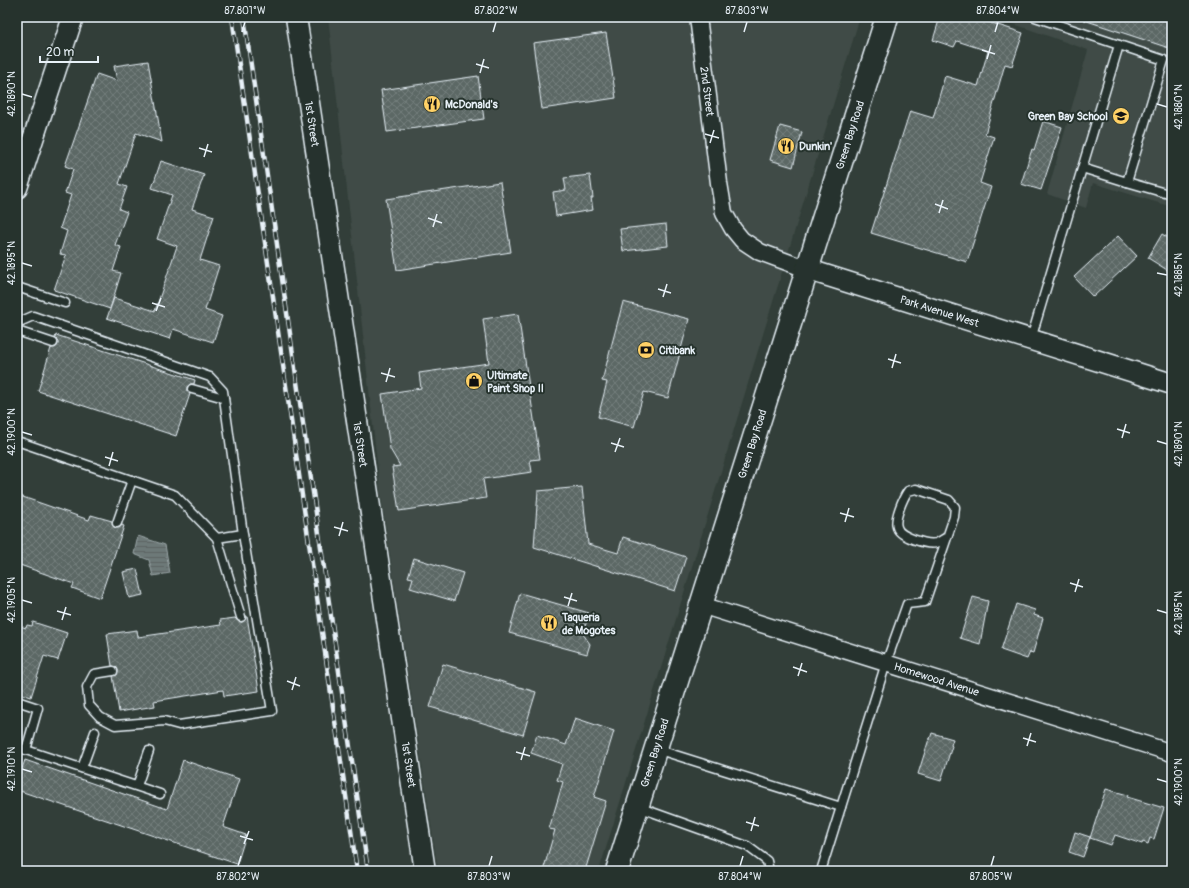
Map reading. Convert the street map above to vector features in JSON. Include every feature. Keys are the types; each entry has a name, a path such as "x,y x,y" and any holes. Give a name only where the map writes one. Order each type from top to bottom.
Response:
{"main road":[{"name":"Green Bay Road","path":"617,871 806,269 887,17"}],"street":[{"path":"17,188 73,17"},
{"name":"1st Street","path":"296,17 425,871"},
{"name":"2nd Street","path":"698,17 724,213"},
{"name":"Park Avenue West","path":"724,213 733,229 742,240 760,252 806,269 1172,384"},
{"name":"Homewood Avenue","path":"701,604 1172,752"}],"lane":[{"path":"1035,17 1164,60 1128,182"},
{"path":"1031,340 1119,45"},
{"path":"1082,168 1172,196"},
{"path":"17,287 65,303"},
{"path":"17,324 33,316 210,377 223,391 243,534 272,711 179,725 164,722 115,725 100,717 89,705 87,687 94,674 113,671"},
{"path":"17,331 53,343"},
{"path":"192,389 224,398"},
{"path":"17,441 175,495 217,538 241,617"},
{"path":"117,523 132,480"},
{"path":"820,871 906,604 925,602 954,517 955,507 949,500 916,489 908,491 901,505 896,521 898,530 902,534 926,543 934,544 947,537"},
{"path":"217,538 243,534"},
{"path":"17,701 38,708 26,750"},
{"path":"82,768 95,732"},
{"path":"17,747 160,794"},
{"path":"656,749 841,807"},
{"path":"138,786 149,751"},
{"path":"637,807 747,846 767,861 769,871"}],"shaded area":[{"path":"328,17 860,17 599,871 438,871 380,490"},
{"name":"Green Bay School","path":"994,17 1172,17 1172,207 1093,183 1086,208 1047,194 1088,50"},
{"path":"138,536 165,545 170,573 153,576 149,560 134,554"}],"building":[{"path":"940,17 973,17 1023,33 1012,66 1005,64 985,134 994,137 980,183 991,187 967,262 871,233 910,111 933,118 945,76 978,86 988,51 957,41 954,47 933,40"},
{"path":"1084,17 1172,17 1172,49 1084,20"},
{"path":"606,33 616,98 542,109 533,43"},
{"path":"148,61 162,142 136,133 119,184 127,187 119,209 127,212 115,245 121,247 113,271 121,273 110,309 54,290 66,255 60,254 67,231 60,228 71,195 65,193 73,169 65,166 97,74 117,81 114,66"},
{"name":"McDonald's","path":"478,76 484,119 387,132 381,90"},
{"path":"1043,121 1062,127 1041,190 1021,184"},
{"name":"Dunkin'","path":"780,126 802,132 793,167 770,160"},
{"path":"161,161 204,175 192,209 214,216 200,260 219,266 205,310 222,316 213,342 173,329 170,339 107,318 114,298 155,311 177,246 157,239 172,195 152,188"},
{"path":"590,175 593,210 556,216 553,192 566,190 564,178"},
{"path":"500,182 511,252 397,270 386,199"},
{"path":"666,224 668,246 623,251 620,229"},
{"path":"1162,234 1172,240 1172,273 1148,258"},
{"path":"1118,236 1137,256 1093,297 1074,277"},
{"name":"Citibank","path":"623,302 689,319 668,398 644,392 634,427 598,417 607,382 602,381"},
{"name":"Ultimate Paint Shop II","path":"518,314 540,459 530,460 532,472 483,479 486,498 399,511 392,467 400,466 390,449 382,394 421,388 419,373 489,363 483,319"},
{"path":"56,335 195,380 194,384 190,384 187,387 187,391 190,394 176,436 38,391 51,348 56,347 58,344 55,338"},
{"path":"582,487 588,544 618,553 623,537 686,557 675,591 534,547 538,491"},
{"path":"17,495 89,520 91,515 112,521 113,526 116,528 122,525 124,526 100,598 72,588 74,584 17,564"},
{"path":"414,558 463,573 454,601 410,588 413,578 408,577"},
{"path":"137,569 143,595 129,598 123,572"},
{"name":"Taqueria de Mogotes","path":"520,593 589,613 583,634 590,644 587,654 509,633"},
{"path":"973,597 988,601 980,644 960,638"},
{"path":"1016,604 1035,610 1034,615 1043,618 1033,653 1030,652 1027,659 1001,650"},
{"path":"246,616 259,691 224,696 223,690 154,701 155,706 119,712 113,676 117,675 118,671 117,667 112,666 107,634 137,630 138,637 221,625 220,620 235,618 242,622 245,620"},
{"path":"33,622 67,633 58,660 44,656 31,697 17,692 17,625 26,628 27,625 32,626"},
{"path":"443,664 536,692 523,735 430,707"},
{"path":"575,718 614,731 594,797 606,801 585,871 543,871 555,830 549,829 563,782 557,780 562,764 531,753 537,735 566,745"},
{"path":"932,733 953,739 941,781 918,774"},
{"path":"25,760 167,809 183,760 239,779 223,827 246,835 237,864 17,790 17,783"},
{"path":"1106,789 1164,808 1154,839 1150,838 1148,844 1143,842 1142,844 1115,835 1111,845 1090,838"},
{"path":"1075,832 1090,837 1083,857 1069,852"}],"railway":[{"path":"232,17 357,871"},
{"path":"244,17 368,871"}],"place":[{"name":"McDonald's","path":"432,104"},
{"name":"Green Bay School","path":"1121,116"},
{"name":"Dunkin'","path":"786,146"},
{"name":"Citibank","path":"646,350"},
{"name":"Ultimate Paint Shop II","path":"474,381"},
{"name":"Taqueria de Mogotes","path":"549,623"}]}
